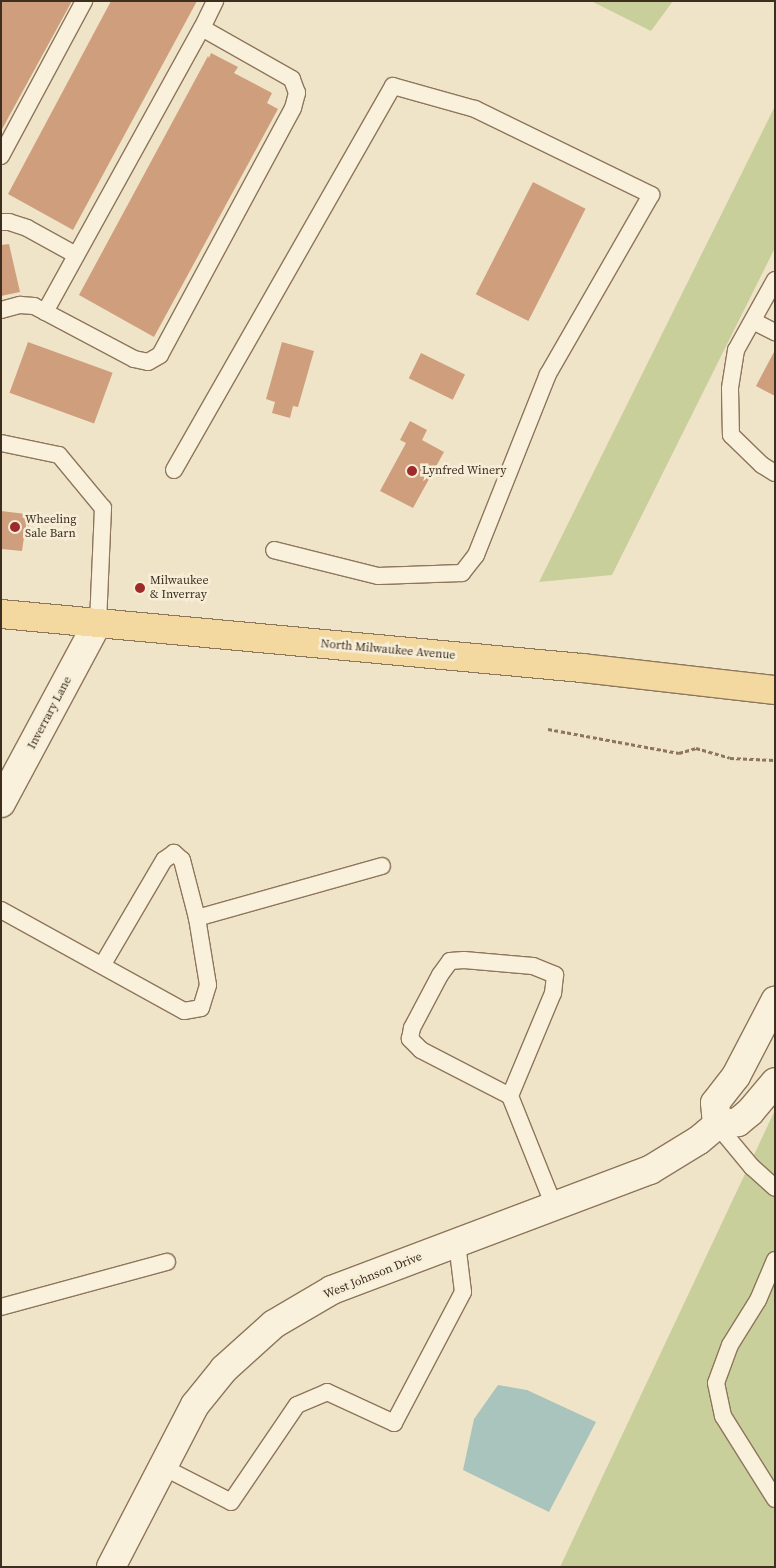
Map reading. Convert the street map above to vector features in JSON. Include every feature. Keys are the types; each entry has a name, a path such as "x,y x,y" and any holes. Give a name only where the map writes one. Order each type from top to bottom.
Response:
{"main road":[{"name":"North Milwaukee Avenue","path":"1,614 582,668 775,690"}],"street":[{"name":"Inverrary Lane","path":"1,803 98,622"},
{"path":"717,1125 715,1102 736,1076 775,1001"},
{"name":"West Johnson Drive","path":"110,1567 196,1405 224,1369 274,1324 332,1290 650,1170 699,1140 717,1125 738,1122 750,1112 775,1082"}],"lane":[{"path":"1,156 84,1"},
{"path":"44,312 202,28 215,1"},
{"path":"1,310 20,305 34,306 134,359 148,362 160,354 293,108 297,93 292,80 202,28"},
{"path":"174,470 393,86 474,109 651,195 548,374 476,555 462,573 378,576 274,550"},
{"path":"1,222 9,222 27,228 76,255"},
{"path":"775,280 736,350 730,389 730,435 762,465 775,473"},
{"path":"752,320 775,332"},
{"path":"1,443 59,455 103,508 98,622"},
{"path":"1,910 103,964 184,1011 201,1008 208,985 198,918 182,860 174,853 164,860 103,964"},
{"path":"198,918 382,866"},
{"path":"510,1096 553,993 555,974 533,966 450,961 412,1028 410,1039 421,1050 510,1096 554,1206"},
{"path":"717,1125 752,1167 775,1188"},
{"path":"163,1467 231,1502 297,1405 327,1392 394,1423 463,1292 457,1243"},
{"path":"775,1260 758,1300 730,1345 716,1382 723,1416 775,1499"},
{"path":"1,1307 167,1262"}],"path":[{"path":"548,729 679,752 696,748 730,758 775,760"}],"green space":[{"path":"591,1 673,1 651,31"},
{"path":"775,106 775,248 612,575 539,582"},
{"path":"775,1110 775,1567 560,1567"}],"water":[{"path":"498,1385 527,1390 596,1422 549,1512 463,1470 474,1419"}],"building":[{"path":"1,1 72,1 1,131"},
{"path":"111,1 197,1 73,230 8,194"},
{"path":"211,53 238,67 234,73 272,93 267,103 278,109 154,337 79,295"},
{"path":"533,182 586,209 528,321 476,294"},
{"path":"9,244 20,292 1,296 1,245"},
{"path":"28,342 113,373 94,424 10,393"},
{"path":"282,342 314,351 298,407 293,406 290,418 272,413 275,402 266,399"},
{"path":"775,350 775,396 756,386"},
{"path":"421,353 465,374 453,400 409,378"},
{"name":"Lynfred Winery","path":"410,421 427,430 422,440 444,452 413,508 380,491 406,443 400,440"},
{"name":"Wheeling Sale Barn","path":"1,511 26,514 26,517 30,517 28,537 24,537 22,551 1,549"}],"place":[{"name":"Lynfred Winery","path":"412,471"},
{"name":"Wheeling Sale Barn","path":"15,527"},
{"name":"Milwaukee & Inverray","path":"140,588"}]}
